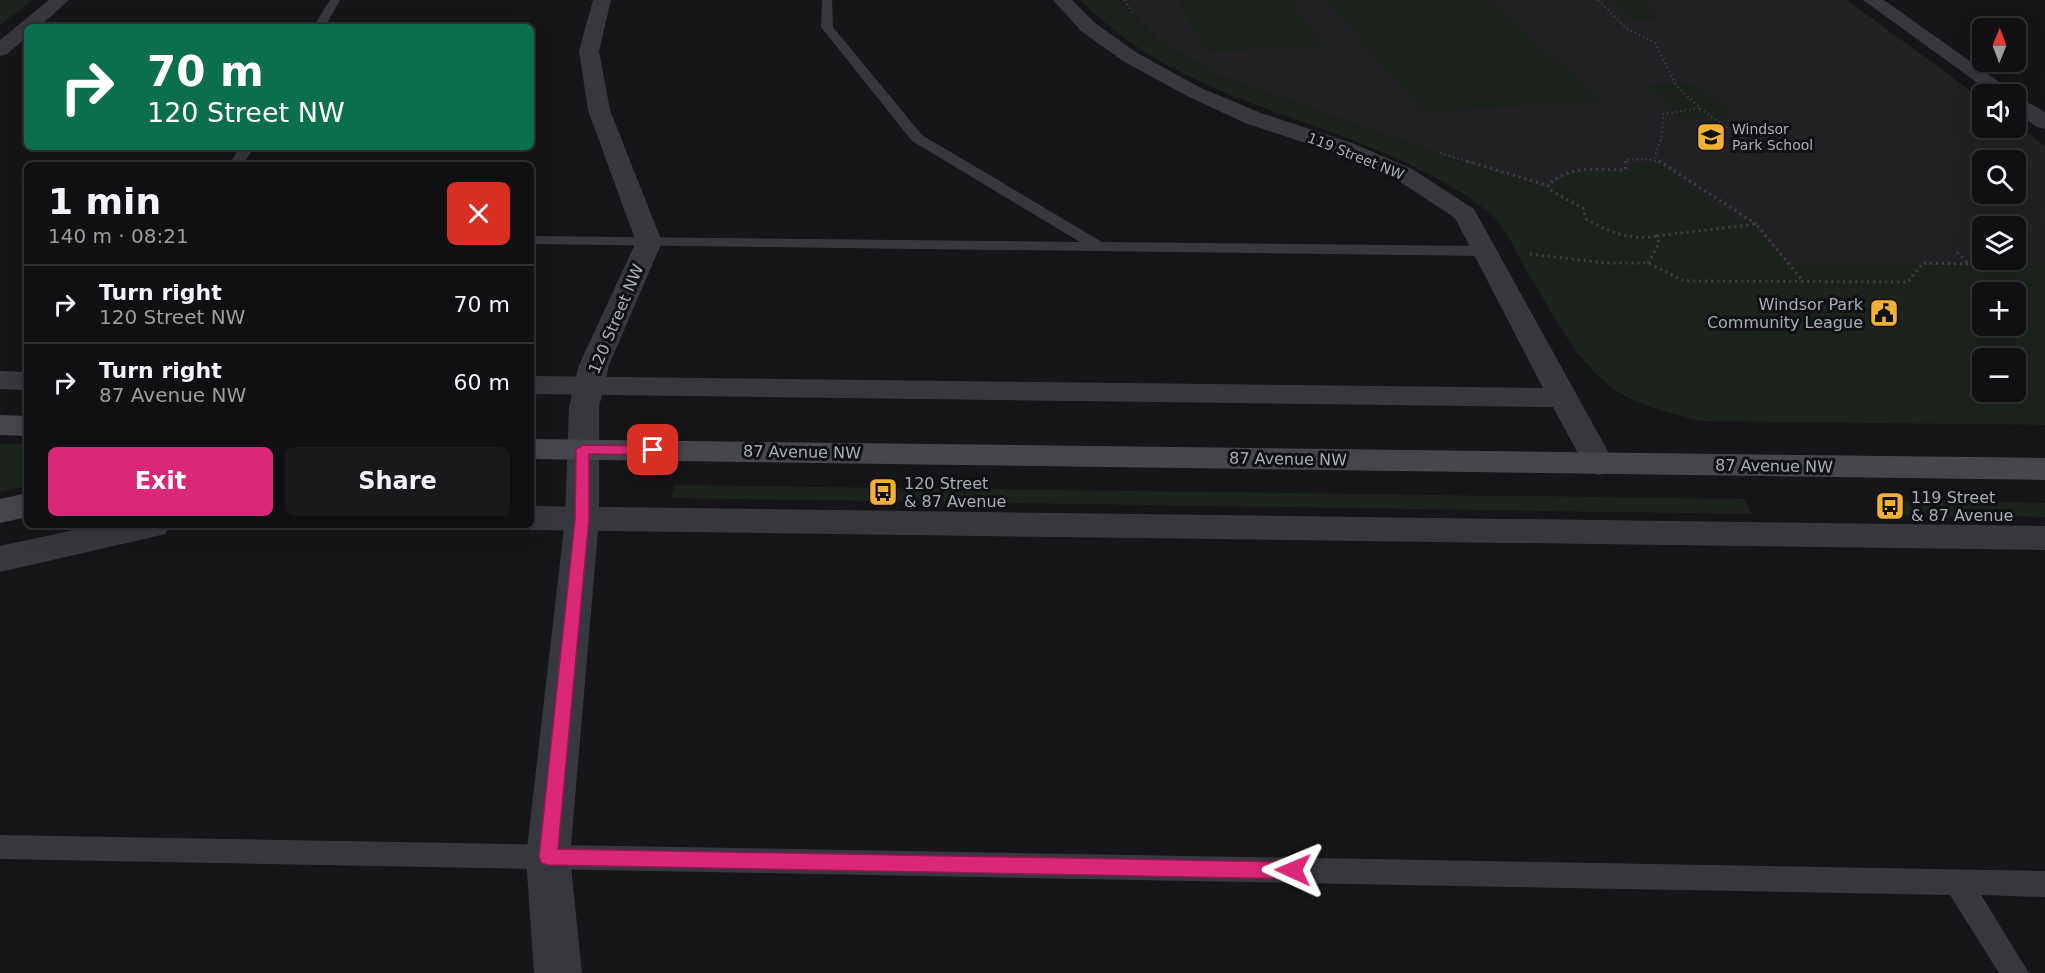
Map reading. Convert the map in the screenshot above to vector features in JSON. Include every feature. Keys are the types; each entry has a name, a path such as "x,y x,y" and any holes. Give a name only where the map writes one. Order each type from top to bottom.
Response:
{"main road":[{"path":"0,425 24,426"},
{"name":"87 Avenue NW","path":"534,449 2045,469"},
{"path":"0,511 24,506"}],"street":[{"path":"31,24 60,0"},
{"path":"602,0 589,51 598,110 649,242"},
{"name":"119 Street NW","path":"1062,0 1088,27 1130,57 1194,92 1253,118 1344,148 1404,174 1465,214 1599,464"},
{"path":"1872,0 1992,84"},
{"path":"0,50 24,30"},
{"path":"2026,109 2045,122"},
{"name":"120 Street NW","path":"558,973 548,857 582,519 585,407 594,365 649,242"},
{"path":"0,380 24,381"},
{"path":"534,385 1563,398"},
{"path":"534,518 2045,538"},
{"path":"0,560 140,528"}],"lane":[{"path":"321,24 335,0"},
{"path":"827,0 827,27 916,138 1098,247"},
{"path":"534,240 1484,251"},
{"path":"0,847 2045,884"},
{"path":"1958,883 2015,973"}],"path":[{"path":"1598,0 1631,31 1655,43 1676,86 1700,108 1744,139"},
{"path":"1654,159 1662,135 1663,114 1700,108"},
{"path":"1756,224 1657,236 1624,237 1607,231 1586,219 1583,208 1550,190 1548,185 1553,178 1571,171 1625,170 1626,160 1654,159 1756,224 1802,280"},
{"path":"1648,263 1659,243 1657,236"},
{"path":"1484,251 1606,263 1648,263 1684,281 1908,282 1923,263 1969,264 1957,252"}],"shaded area":[{"path":"0,0 32,0 0,25"},
{"path":"1081,0 1124,0 1123,4 1159,40 1220,76 1430,151 1536,185 1551,194 1553,186 1564,177 1577,172 1626,172 1632,170 1633,165 1647,162 1663,165 1674,177 1740,222 1749,221 1788,266 1972,265 1972,270 2026,270 2026,265 2045,265 2045,425 1701,421 1639,403 1620,393 1590,368 1555,319 1505,232 1491,214 1443,181 1391,156 1227,93 1175,69 1125,39"},
{"name":"Windsor Park School","path":"1124,0 1847,0 1972,92 1972,138 2026,138 2026,132 2045,146 2045,265 2026,265 2026,216 1972,216 1972,265 1788,266 1749,221 1616,236 1536,185 1430,151 1220,76 1159,40 1123,3"},
{"path":"1177,0 1289,0 1325,47 1207,52"},
{"path":"1325,0 1487,0 1604,101 1424,112"},
{"path":"1609,0 1640,0 1661,20 1629,20"},
{"path":"1646,84 1693,84 1704,95 1711,95 1735,118 1678,118"},
{"path":"0,444 24,444 24,487 0,492"},
{"path":"675,485 1744,499 1752,514 671,498"},
{"path":"1889,501 2045,503 2045,517 1900,515"}],"place":[{"name":"Windsor Park School","path":"1711,137"},
{"name":"Windsor Park Community League","path":"1884,313"},
{"name":"120 Street & 87 Avenue","path":"883,492"},
{"name":"119 Street & 87 Avenue","path":"1890,506"}],"route":[{"path":"653,450 583,449 582,519 548,857 1293,870"}]}
